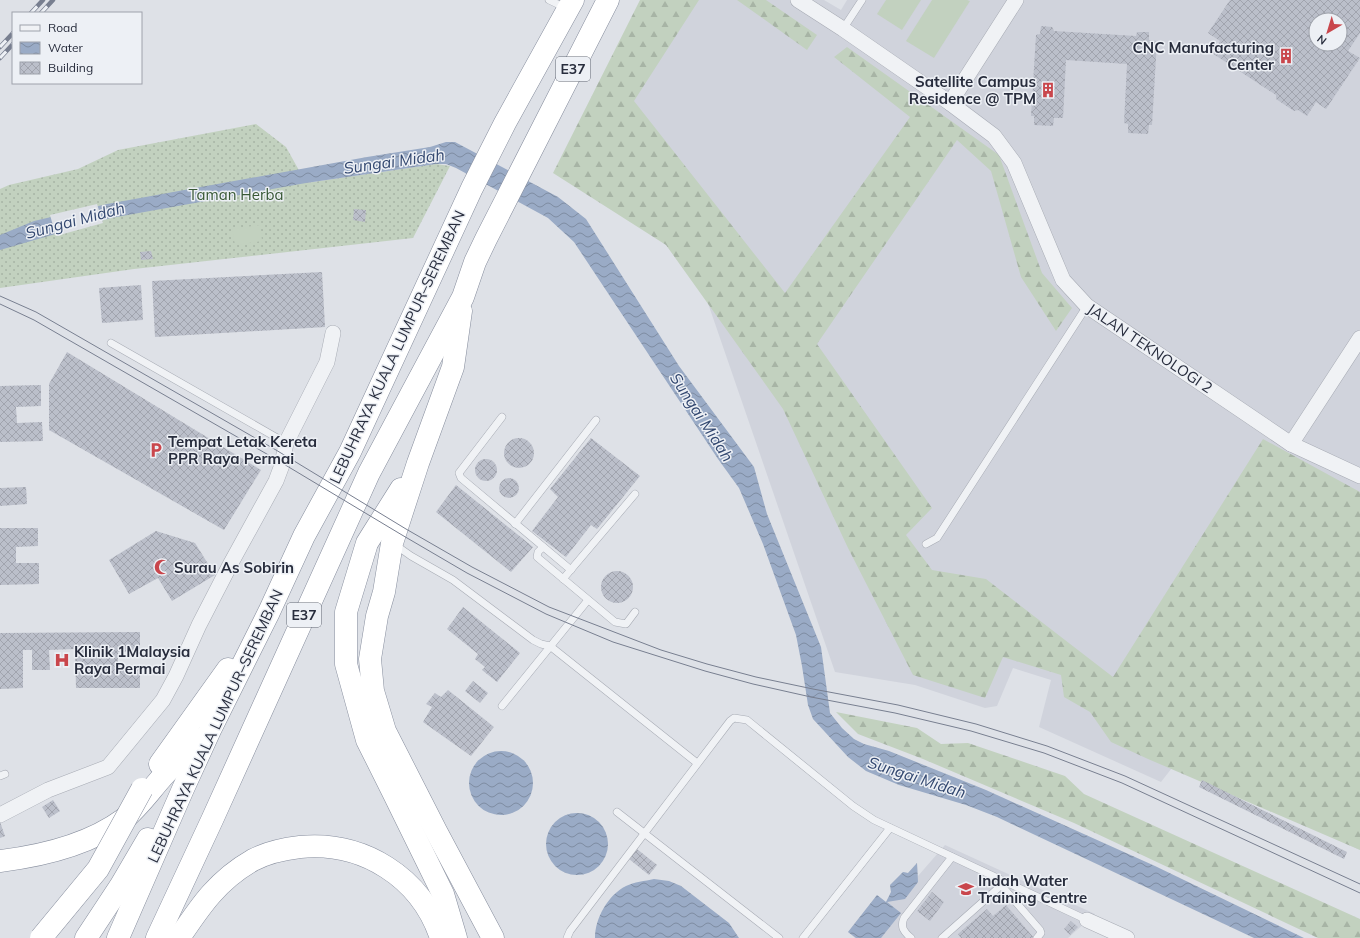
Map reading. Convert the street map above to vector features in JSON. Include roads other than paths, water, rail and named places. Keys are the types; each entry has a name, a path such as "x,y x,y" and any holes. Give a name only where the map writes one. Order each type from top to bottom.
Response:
{"highway":[{"name":"LEBUHRAYA KUALA LUMPUR–SEREMBAN","path":"157,938 369,473 463,297 475,262 486,238 608,0"},
{"name":"LEBUHRAYA KUALA LUMPUR–SEREMBAN","path":"118,938 211,728 269,612 304,536 350,452 455,224 563,3"},
{"path":"463,297 453,367 418,463 392,543 384,592 377,616 370,659 373,691 385,731 493,938"},
{"path":"418,463 367,543 346,612 346,664 367,740 443,894 456,938"},
{"path":"40,938 98,870 142,789 269,612"},
{"path":"0,861 33,855 81,842 124,818 211,728"},
{"path":"86,938 121,885 152,833 162,812 183,789"},
{"path":"179,938 207,897 238,869 254,859 270,852 286,848 307,846 347,849 383,865 400,877 414,890 434,920 441,938"}],"street":[{"name":"JALAN TEKNOLOGI 2","path":"798,0 843,29 950,103 994,136 1014,163 1063,280 1087,306 1291,444 1360,476"},
{"path":"950,103 1014,0"},
{"path":"0,815 48,790 108,767 162,700 176,676 199,625 231,563 276,481 282,465 286,444 327,362 333,333"},
{"path":"1291,444 1360,338"},
{"path":"1087,920 1127,938"}],"lane":[{"path":"843,29 862,0"},
{"path":"926,544 937,538 1087,306"},
{"path":"111,343 286,444"},
{"path":"502,417 459,473 461,478 571,570"},
{"path":"515,524 596,420"},
{"path":"563,579 635,494"},
{"path":"392,543 410,556 453,580 533,640 550,646 698,763"},
{"path":"542,547 538,552 537,557 615,622 626,624 636,612"},
{"path":"502,706 588,600"},
{"path":"567,938 570,931 730,721 734,718 747,720 864,814 1003,883 1087,920"},
{"path":"617,812 779,938"},
{"path":"803,938 890,828"},
{"path":"911,938 903,930 902,924 904,918 952,857"},
{"path":"942,938 1003,883"},
{"path":"1003,883 1040,930 1041,933 1037,938"}],"water":[{"name":"Sungai Midah","path":"446,142 455,142 558,197 586,219 679,366 754,467 767,514 821,647 830,713 842,728 854,739 864,744 889,751 986,790 1155,866 1304,938 1254,938 997,817 966,805 899,785 866,771 848,757 813,719 808,705 796,635 763,544 739,488 718,459 574,242 548,218 456,168 446,164 436,164 306,183 111,218 0,250 0,235 34,221 107,204 430,147"},
{"path":"501,751 513,753 524,760 531,771 533,783 531,795 524,806 513,813 501,815 489,813 478,806 471,795 469,783 471,771 478,760 489,753"},
{"path":"571,813 583,813 599,822 606,832 608,844 606,856 599,866 583,875 571,875 560,870 551,861 546,850 546,838 551,827 560,818"},
{"path":"917,863 918,882 905,899 887,902 901,913 881,938 856,938 848,932 877,895 886,902 891,892 890,885 903,872 908,873"},
{"path":"654,879 669,881 681,886 729,923 739,938 595,938 597,923 600,915 608,901 614,895 626,886"}],"tram line":[{"path":"0,296 36,312 276,450 406,529 472,567 549,607 661,650 707,664 756,677 898,705 976,724 1047,746 1125,776 1360,884"},
{"path":"0,304 34,320 272,457 467,573 546,614 613,642 705,671 753,684 895,713 971,731 1044,753 1122,783 1360,893"}],"railway":[{"path":"32,12 43,0"},
{"path":"42,12 53,0"},
{"path":"0,47 12,34"},
{"path":"0,58 12,45"}],"place":[{"name":"CNC Manufacturing Center","path":"1286,56"},
{"name":"Satellite Campus Residence @ TPM","path":"1048,90"},
{"name":"Tempat Letak Kereta PPR Raya Permai","path":"156,450"},
{"name":"Surau As Sobirin","path":"162,567"},
{"name":"Klinik 1Malaysia Raya Permai","path":"62,660"},
{"name":"Indah Water Training Centre","path":"966,889"}],"park label":[{"name":"Taman Herba","path":"236,194"}]}
